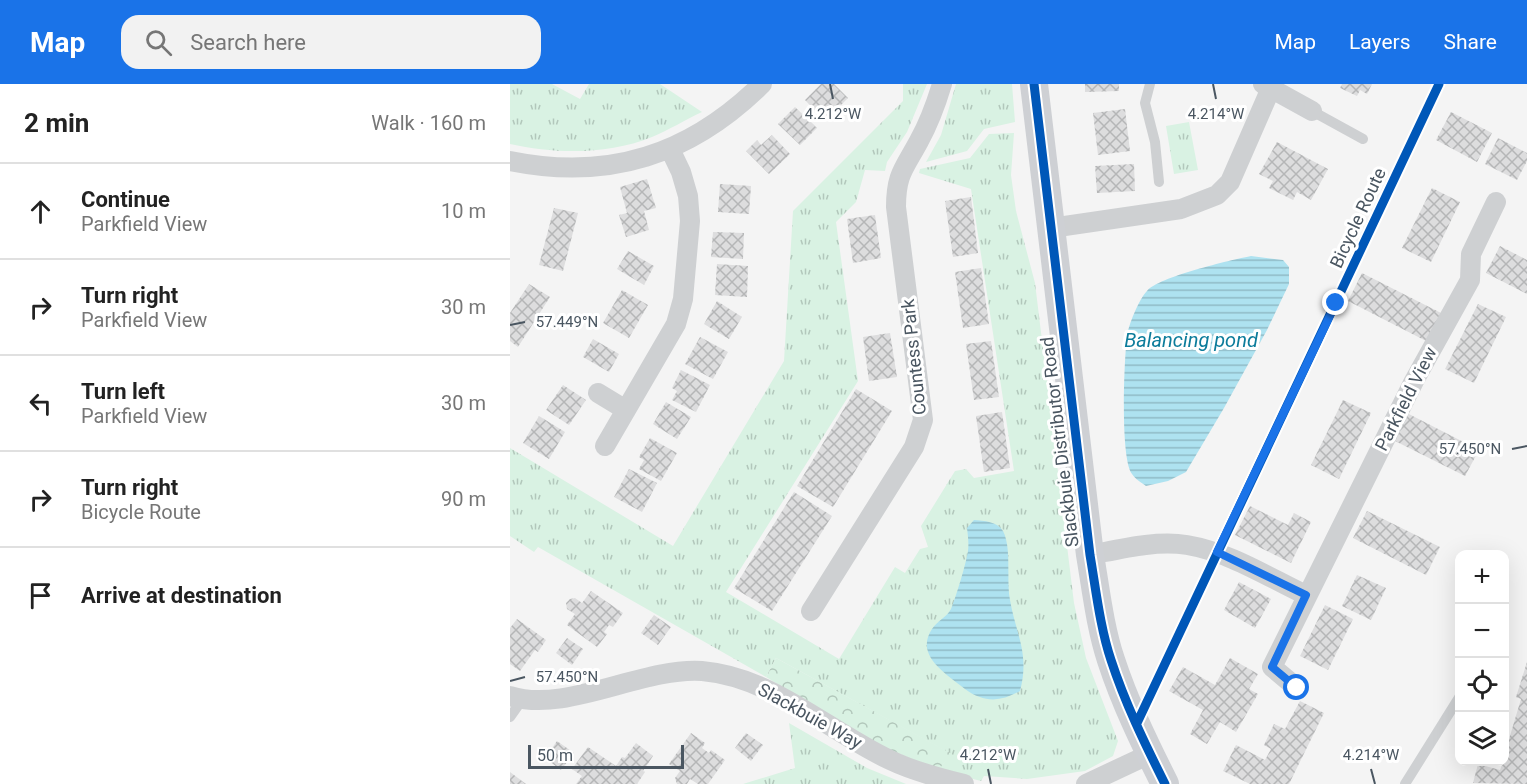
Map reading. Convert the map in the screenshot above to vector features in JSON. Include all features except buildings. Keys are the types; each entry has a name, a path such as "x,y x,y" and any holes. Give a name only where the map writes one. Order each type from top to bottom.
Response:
{"street":[{"path":"510,162 549,167 592,168 631,161 670,149 711,127 746,100 762,84"},
{"name":"Countess Park","path":"812,611 914,447 923,420 896,207 896,187 901,171 919,142 936,105 942,84"},
{"name":"Slackbuie Distributor Road","path":"1034,84 1090,555 1111,660 1165,784"},
{"path":"1051,228 1181,209 1217,195 1230,182 1267,86 1312,111"},
{"path":"605,446 676,324 683,299 690,221 688,196 681,172 670,149"},
{"name":"Parkfield View","path":"1297,688 1272,667 1414,381 1470,279 1471,254 1496,202"},
{"path":"598,393 626,410"},
{"path":"1090,555 1156,544 1185,545 1217,552 1306,595"},
{"name":"Slackbuie Way","path":"516,698 564,698 666,673 702,671 734,677 767,689 890,760 935,777 964,784"},
{"path":"1086,784 1150,754"}],"lane":[{"path":"1150,84 1144,103 1155,142 1159,182"},
{"path":"1312,111 1363,138"},
{"path":"510,717 516,698"},
{"path":"1405,784 1455,704"}],"green space":[{"path":"510,84 552,84 580,99 589,84 660,84 702,112 635,143 600,150 545,150 510,144"},
{"path":"903,84 927,84 907,132 887,162 885,171 865,170 856,202 836,222 858,381 726,592 839,659 895,567 905,573 920,549 928,547 921,526 955,471 966,469 974,478 1014,471 971,189 919,173 920,169 970,158 989,134 1014,133 1011,175 1016,211 1035,283 1074,603 1086,658 1118,741 1113,756 1085,771 1027,779 984,776 981,781 938,770 951,754 776,658 766,677 538,547 534,552 510,536 510,448 673,546 784,361 793,211 903,101"},
{"path":"956,84 1012,84 1015,122 984,129 967,151 926,162 941,135"},
{"path":"1189,122 1198,170 1174,174 1166,126"},
{"path":"776,658 952,754 938,770 876,744 766,677"},
{"path":"789,723 867,768 906,784 743,784 795,768"}],"water":[{"name":"Balancing pond","path":"1251,256 1283,260 1289,267 1289,284 1267,330 1186,472 1168,481 1146,486 1133,476 1128,464 1124,430 1127,337 1137,306 1147,291 1165,280"},
{"path":"974,520 997,525 1006,538 1010,600 1023,655 1023,678 1020,691 999,699 986,699 972,694 935,664 927,648 932,629 949,612 953,604 968,551 967,528"}],"cycle path":[{"path":"1034,84 1090,555 1101,622 1111,660 1123,692 1165,784"},
{"name":"Bicycle Route","path":"1137,723 1439,84"}],"route":[{"path":"1297,688 1272,667 1306,595 1217,552 1336,303"}]}
